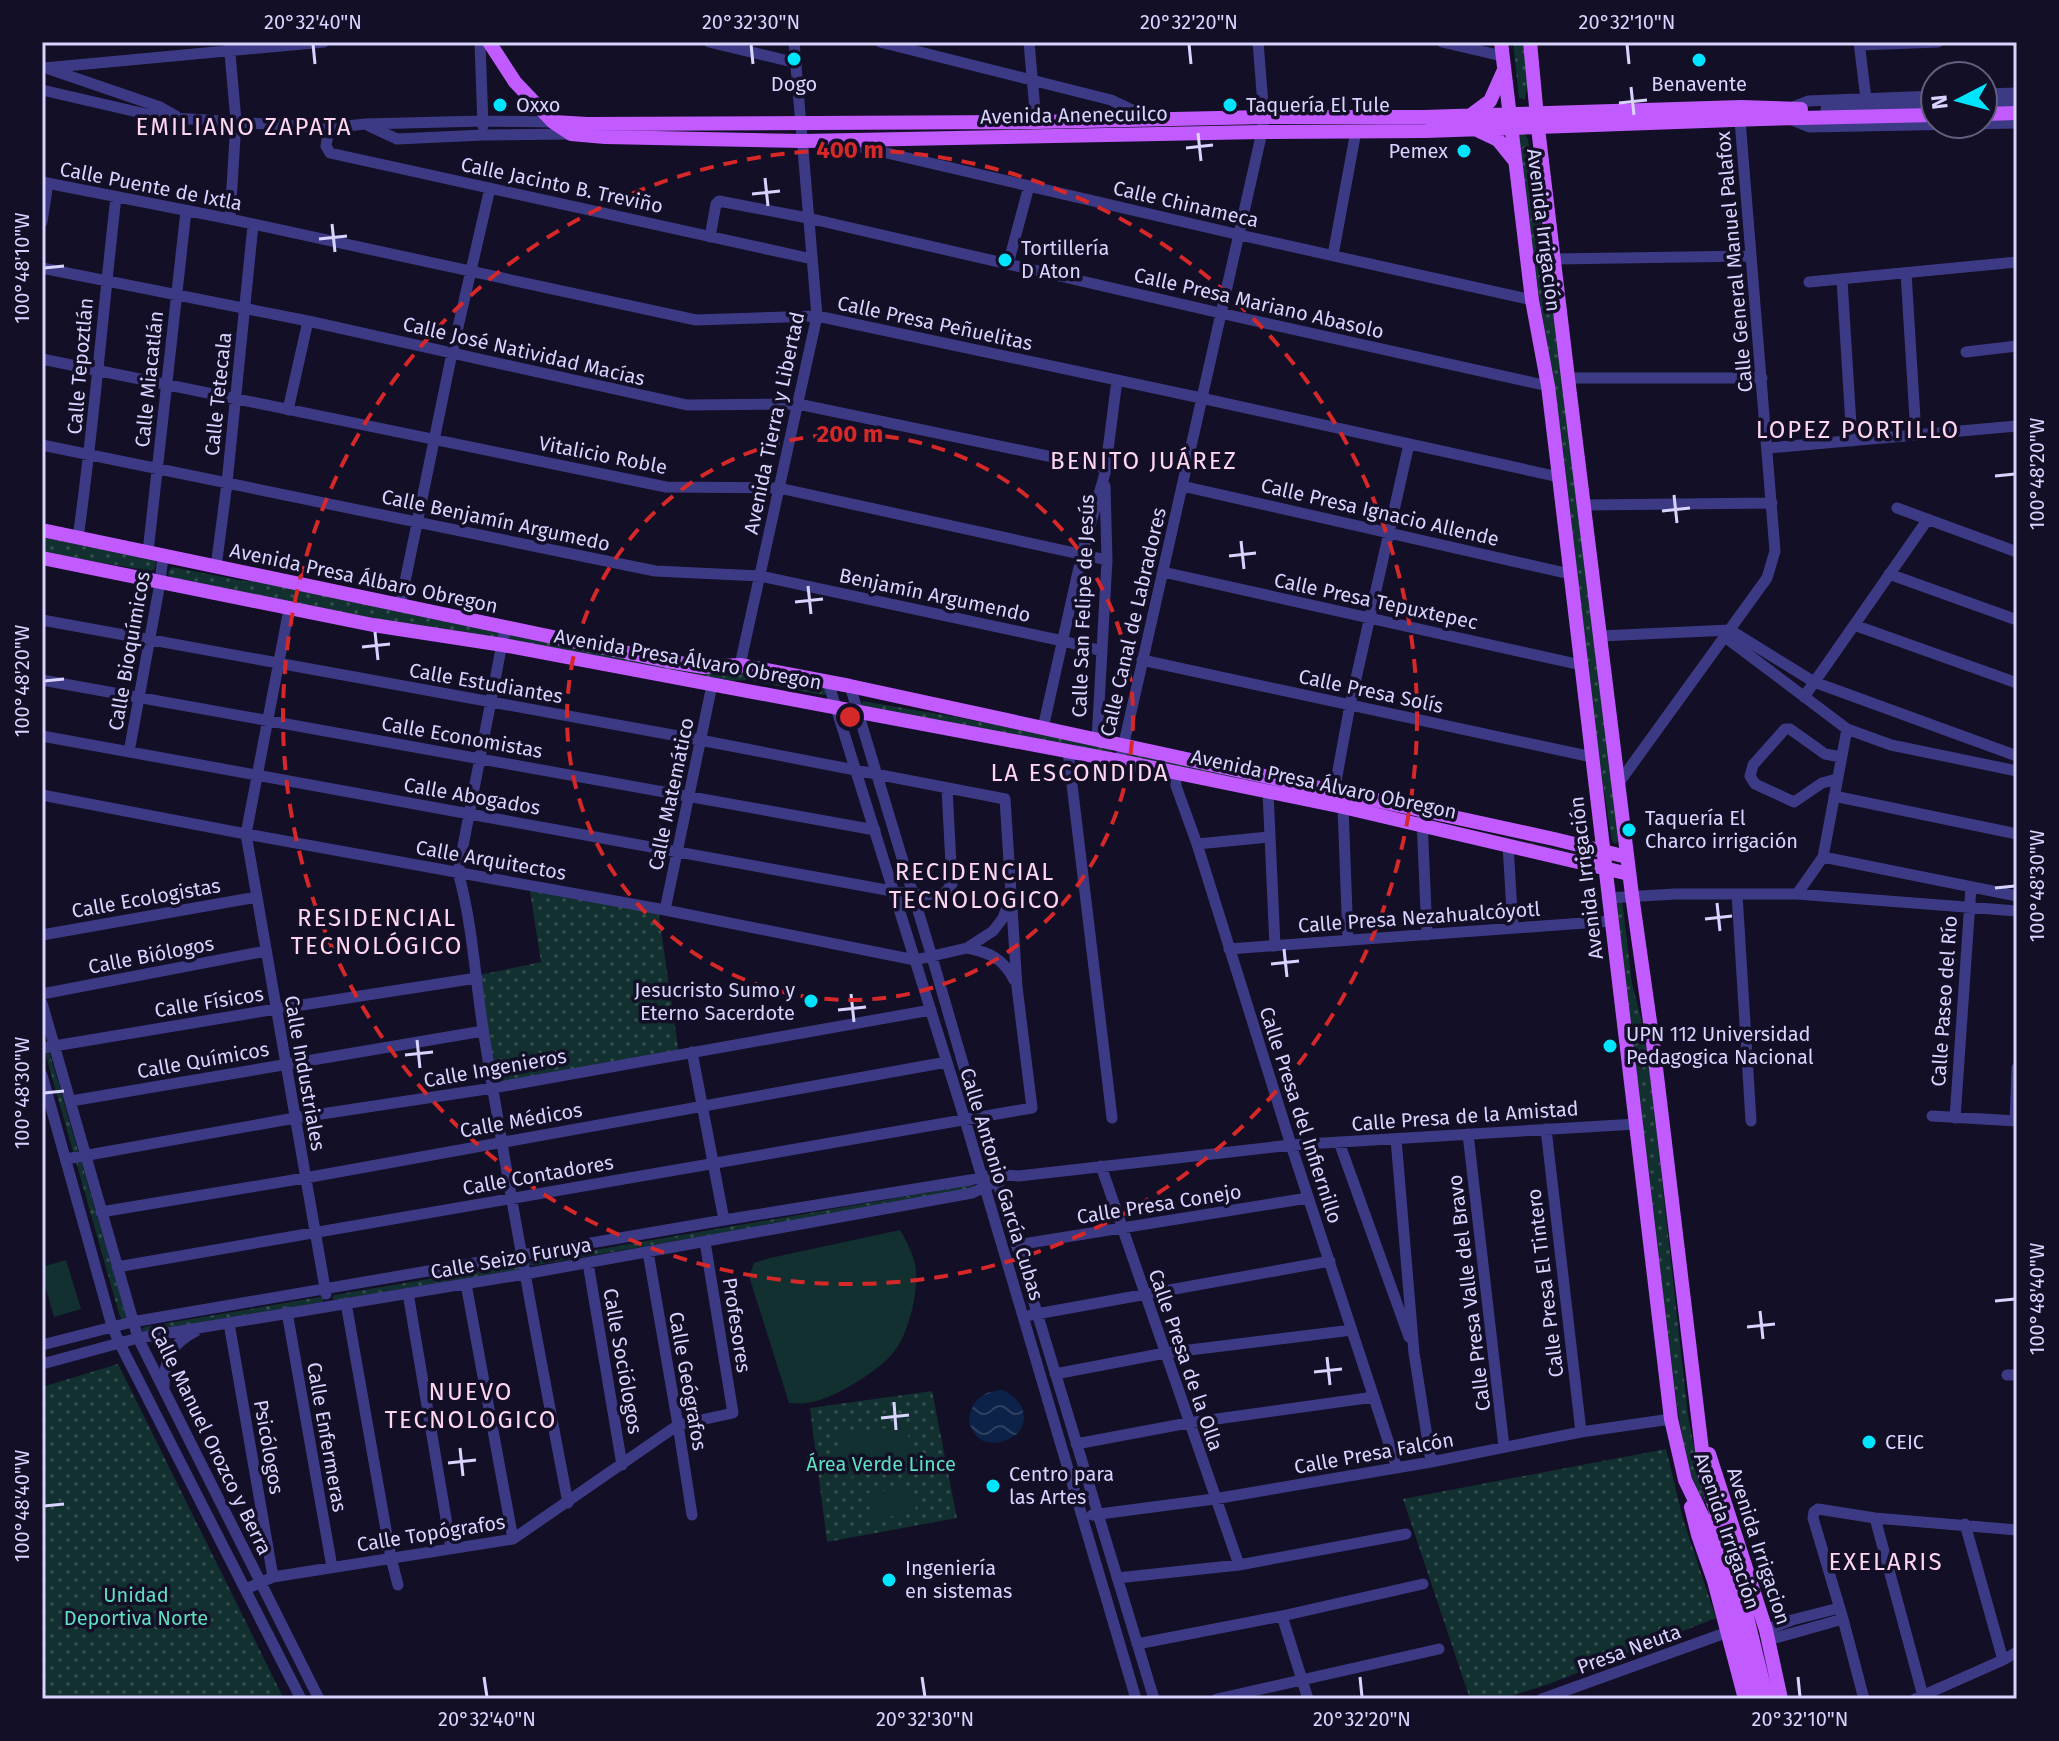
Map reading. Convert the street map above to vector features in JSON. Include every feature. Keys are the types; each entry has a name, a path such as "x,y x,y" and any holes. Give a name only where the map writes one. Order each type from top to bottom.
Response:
{"main road":[{"path":"489,42 515,82 553,122 571,134"},
{"name":"Avenida Irrigación","path":"1530,42 1568,378 1705,1475 1731,1574 1755,1699"},
{"path":"1502,55 1497,88 1472,123 1498,140 1515,161"},
{"name":"Avenida Irrigación","path":"1502,55 1532,300 1548,386 1671,1419 1685,1480 1731,1574 1767,1699"},
{"path":"1534,79 1546,99 1554,106 1571,112"},
{"name":"Avenida Anenecuilco","path":"571,134 803,141 1263,124 1510,122 1537,121 1571,112 1741,107 1788,114"},
{"name":"Avenida Anenecuilco","path":"1537,121 1567,127 1740,120 1788,114 1919,115"},
{"name":"Avenida Anenecuilco","path":"553,122 1036,122 1151,119 1356,131 1472,123"},
{"path":"1542,159 1549,141 1567,127"},
{"name":"Avenida Presa Álbaro Obregon","path":"42,530 505,628"},
{"name":"Avenida Presa Álvaro Obregon","path":"42,558 373,625 503,645 1068,751 1121,753"},
{"name":"Avenida Presa Álvaro Obregon","path":"505,628 704,667 740,665 1043,728 1097,740 1121,753 1175,772 1343,807 1422,819 1508,845 1629,874"},
{"path":"1121,753 1334,792 1422,819 1627,857"},
{"path":"1575,845 1599,819"},
{"name":"Avenida Irrigacion","path":"1696,1407 1767,1635 1781,1699"},
{"path":"1685,1480 1745,1699"}],"street":[{"path":"43,68 230,46 324,42"},
{"path":"480,42 483,135"},
{"path":"709,42 797,63"},
{"name":"Avenida Tierra y Libertad","path":"740,665 817,316 794,42"},
{"path":"880,42 1111,100 1151,119"},
{"path":"1029,42 1036,122"},
{"name":"Calle Canal de Labradores","path":"1121,753 1263,124 1258,42"},
{"path":"1442,42 1502,55"},
{"path":"1866,99 1860,43 1938,42"},
{"path":"230,46 236,121 230,219"},
{"path":"93,62 93,83"},
{"name":"Avenida Anenecuilco","path":"43,68 160,107 180,118"},
{"name":"Avenida Anenecuilco","path":"42,90 159,117 329,128 365,124 553,122"},
{"name":"Avenida Anenecuilco","path":"1919,97 1808,101 1788,114 1809,127 2017,123"},
{"name":"Avenida Anenecuilco","path":"1826,113 1919,107"},
{"name":"Calle General Manuel Palafox","path":"1618,784 1767,578 1775,551 1740,120"},
{"name":"Avenida Anenecuilco","path":"365,124 397,139 571,134"},
{"name":"Calle Jacinto B. Treviño","path":"329,128 326,146 330,153 812,259"},
{"path":"1333,255 1356,131"},
{"name":"Calle Chinameca","path":"832,140 1532,300"},
{"path":"42,222 45,182"},
{"name":"Calle Puente de Ixtla","path":"45,182 253,225"},
{"path":"1008,264 1029,186"},
{"path":"400,606 452,353 490,188"},
{"name":"Calle Tepoztlán","path":"78,538 90,455 116,197"},
{"name":"Calle Presa Mariano Abasolo","path":"710,237 719,201 808,218 1548,386"},
{"name":"Calle Miacatlán","path":"148,552 186,211"},
{"name":"Calle Presa Peñuelitas","path":"253,225 696,320 817,316 1559,477"},
{"name":"Calle Tetecala","path":"216,567 253,225"},
{"path":"1554,259 1751,256"},
{"path":"1809,282 2017,262"},
{"name":"Calle José Natividad Macías","path":"42,268 308,321 687,405 798,404 1105,470"},
{"path":"1906,273 1916,435"},
{"path":"1842,280 1852,441"},
{"path":"288,410 308,321"},
{"path":"1966,352 2017,346"},
{"name":"Vitalicio Roble","path":"42,359 666,487 779,488 1107,560"},
{"path":"1568,378 1762,378"},
{"name":"Calle San Felipe de Jesús","path":"1043,728 1082,554 1105,470 1117,380"},
{"path":"1768,448 2017,426"},
{"path":"1334,792 1350,705 1409,444"},
{"name":"Calle Benjamín Argumedo","path":"42,445 655,571 760,576"},
{"name":"Calle San Felipe de Jesús","path":"1097,740 1107,560 1105,470"},
{"name":"Calle Presa Ignacio Allende","path":"1182,486 1570,574"},
{"path":"1584,505 1772,503"},
{"path":"1897,508 2017,552"},
{"path":"1804,697 1928,519"},
{"name":"Calle Bioquímicos","path":"129,752 163,556"},
{"name":"Calle Presa Tepuxtepec","path":"1163,572 1581,665"},
{"path":"1889,574 2017,620"},
{"name":"Benjamín Argumendo","path":"760,576 1102,651"},
{"name":"Calle Industriales","path":"289,609 246,834 328,1306"},
{"name":"Calle Estudiantes","path":"42,620 1005,799 1010,899"},
{"path":"1854,625 2017,683"},
{"path":"505,628 458,872 467,904 483,1031 568,1503"},
{"path":"1726,633 1847,729 1891,745 2017,771"},
{"path":"1600,636 1726,633 1814,682 2017,756"},
{"name":"Calle Presa Solís","path":"1142,660 1592,757"},
{"name":"Calle Economistas","path":"42,680 875,830"},
{"name":"Calle Antonio García Cubas","path":"828,682 965,1120 1016,1245 1154,1699"},
{"name":"Calle Matemático","path":"665,910 712,685"},
{"name":"Calle Antonio García Cubas","path":"850,686 978,1117 1023,1317 1136,1699"},
{"path":"1837,779 1822,783 1794,802 1755,784 1750,776 1753,765 1785,729 1790,729 1825,754 1841,757"},
{"path":"1797,894 1823,857 1847,729"},
{"name":"Calle Abogados","path":"42,736 914,895"},
{"path":"1068,751 1112,1118"},
{"name":"Calle Presa del Infiernillo","path":"1175,772 1176,786 1397,1468"},
{"path":"914,895 944,894 952,884 947,788"},
{"path":"1268,792 1275,946"},
{"name":"Calle Arquitectos","path":"42,795 665,910 915,960 967,948"},
{"path":"1834,796 2017,834"},
{"path":"1343,807 1348,940"},
{"path":"1422,819 1427,935"},
{"path":"1197,844 1269,837"},
{"path":"1508,845 1513,928"},
{"path":"1823,857 2017,896"},
{"name":"Calle Paseo del Río","path":"1955,1118 1971,887"},
{"path":"1737,894 1751,1121"},
{"path":"1608,898 1632,895 1797,894 2017,911"},
{"name":"Calle Ecologistas","path":"42,935 257,897"},
{"path":"967,948 993,931 1003,918 1010,899"},
{"path":"1010,899 1017,987"},
{"name":"Calle Presa Nezahualcóyotl","path":"1229,949 1611,921"},
{"path":"967,948 985,951 1001,961 1010,971 1017,987"},
{"name":"Calle Biólogos","path":"42,994 266,951"},
{"name":"Calle Físicos","path":"42,1048 477,978"},
{"name":"Calle Contadores","path":"117,1267 1032,1108 1017,987"},
{"name":"Calle Manuel Orozco y Berra","path":"42,1003 138,1338 319,1699"},
{"name":"Calle Ingenieros","path":"66,1159 295,1118 493,1088 931,1010"},
{"name":"Calle Químicos","path":"71,1101 483,1031"},
{"path":"692,1052 724,1220"},
{"name":"Calle Médicos","path":"101,1212 947,1062"},
{"path":"1932,1116 2016,1121 2017,1068"},
{"name":"Calle Manuel Orozco y Berra","path":"42,1075 112,1326 301,1699"},
{"name":"Calle Presa de la Amistad","path":"990,1180 1291,1145 1636,1124"},
{"name":"Calle Presa El Tintero","path":"1546,1129 1581,1432"},
{"name":"Calle Presa Valle del Bravo","path":"1468,1134 1504,1447"},
{"path":"1396,1139 1414,1353 1431,1462"},
{"path":"1339,1142 1414,1353"},
{"name":"Calle Presa de la Olla","path":"1101,1166 1239,1565"},
{"name":"Calle Seizo Furuya","path":"42,1345 112,1326 325,1288 724,1220 990,1180"},
{"name":"Calle Seizo Furuya","path":"42,1364 138,1338 525,1274 972,1193 990,1180"},
{"name":"Calle Presa Conejo","path":"1016,1245 1308,1198"},
{"name":"Profesores","path":"705,1242 733,1413"},
{"name":"Calle Geógrafos","path":"648,1252 692,1515"},
{"path":"1023,1317 1330,1261"},
{"name":"Calle Sociólogos","path":"588,1263 622,1465"},
{"path":"466,1284 513,1539"},
{"path":"408,1293 451,1548"},
{"path":"346,1303 398,1585"},
{"name":"Calle Enfermeras","path":"287,1312 332,1567"},
{"name":"Psicólogos","path":"229,1323 273,1577"},
{"path":"165,1392 164,1368 172,1350 184,1337 206,1326"},
{"path":"1055,1374 1165,1353 1352,1330"},
{"path":"1076,1444 1188,1423 1374,1397"},
{"name":"Calle Topógrafos","path":"246,1589 273,1577 513,1539 678,1425 733,1413"},
{"name":"Calle Presa Falcón","path":"1082,1517 1214,1499 1431,1462 1581,1432 1671,1419"},
{"path":"1864,1699 1813,1518 1814,1512 1818,1509 1875,1518 2017,1530"},
{"path":"1875,1518 1919,1697 2017,1652"},
{"path":"1965,1524 2003,1660"},
{"path":"1117,1578 1239,1565 1406,1534"},
{"path":"1137,1644 1423,1584"},
{"path":"1767,1635 1841,1613"},
{"path":"1282,1616 1308,1699"},
{"name":"Presa Neuta","path":"1542,1699 1728,1632"},
{"path":"1217,1699 1439,1649"}],"green space":[{"path":"1513,42 1524,42 1528,80 1525,99 1519,98"},
{"path":"1523,132 1528,139 1542,228 1546,233 1619,841 1615,844 1599,760 1563,449 1533,261 1518,134"},
{"path":"42,535 156,560 155,569 151,571 42,555"},
{"path":"172,567 825,688 827,692 825,695 817,694 749,680 726,681 343,613 169,577"},
{"path":"862,701 956,717 1112,751 864,707"},
{"path":"1129,752 1596,857 1534,845 1128,756"},
{"path":"529,885 658,909 679,1054 493,1086 475,976 541,962"},
{"path":"1622,900 1632,984 1649,1063 1688,1416 1707,1516 1685,1459 1668,1344 1616,902"},
{"path":"42,1027 126,1316 123,1320 42,1042"},
{"path":"972,1185 975,1187 972,1190 529,1264 531,1261"},
{"path":"900,1230 915,1264 916,1285 912,1310 899,1345 877,1368 841,1391 817,1401 789,1403 749,1276 754,1263"},
{"path":"66,1260 81,1309 54,1317 42,1267"},
{"path":"517,1264 521,1266 518,1270 335,1300 332,1298 334,1295"},
{"path":"324,1298 322,1302 145,1332 142,1330 144,1327"},
{"name":"Unidad Deportiva Norte","path":"118,1364 284,1699 42,1699 42,1387"},
{"name":"Área Verde Lince","path":"932,1391 957,1518 827,1542 810,1408"},
{"path":"907,1425 912,1467 843,1478 837,1435"},
{"path":"1666,1449 1683,1519 1716,1618 1549,1684 1502,1699 1470,1699 1403,1499"},
{"path":"913,1487 916,1513 871,1519 868,1493"}],"water":[{"path":"1002,1390 1013,1396 1021,1406 1023,1424 1007,1440 995,1443 985,1441 977,1436 969,1423 974,1404 988,1393"}],"place":[{"name":"Dogo","path":"794,59"},
{"name":"Benavente","path":"1699,60"},
{"name":"Oxxo","path":"500,105"},
{"name":"Taquería El Tule","path":"1230,105"},
{"name":"Pemex","path":"1464,151"},
{"name":"Tortillería D Aton","path":"1005,260"},
{"name":"Taquería El Charco irrigación","path":"1629,830"},
{"name":"Jesucristo Sumo y Eterno Sacerdote","path":"811,1001"},
{"name":"UPN 112 Universidad Pedagogica Nacional","path":"1610,1046"},
{"name":"CEIC","path":"1869,1442"},
{"name":"Centro para las Artes","path":"993,1486"},
{"name":"Ingeniería en sistemas","path":"889,1580"}],"district":[{"name":"EMILIANO ZAPATA","path":"244,127"},
{"name":"LOPEZ PORTILLO","path":"1858,430"},
{"name":"BENITO JUÁREZ","path":"1144,461"},
{"name":"LA ESCONDIDA","path":"1080,773"},
{"name":"RECIDENCIAL TECNOLOGICO","path":"975,886"},
{"name":"RESIDENCIAL TECNOLÓGICO","path":"377,932"},
{"name":"NUEVO TECNOLOGICO","path":"471,1406"},
{"name":"EXELARIS","path":"1886,1562"}]}
